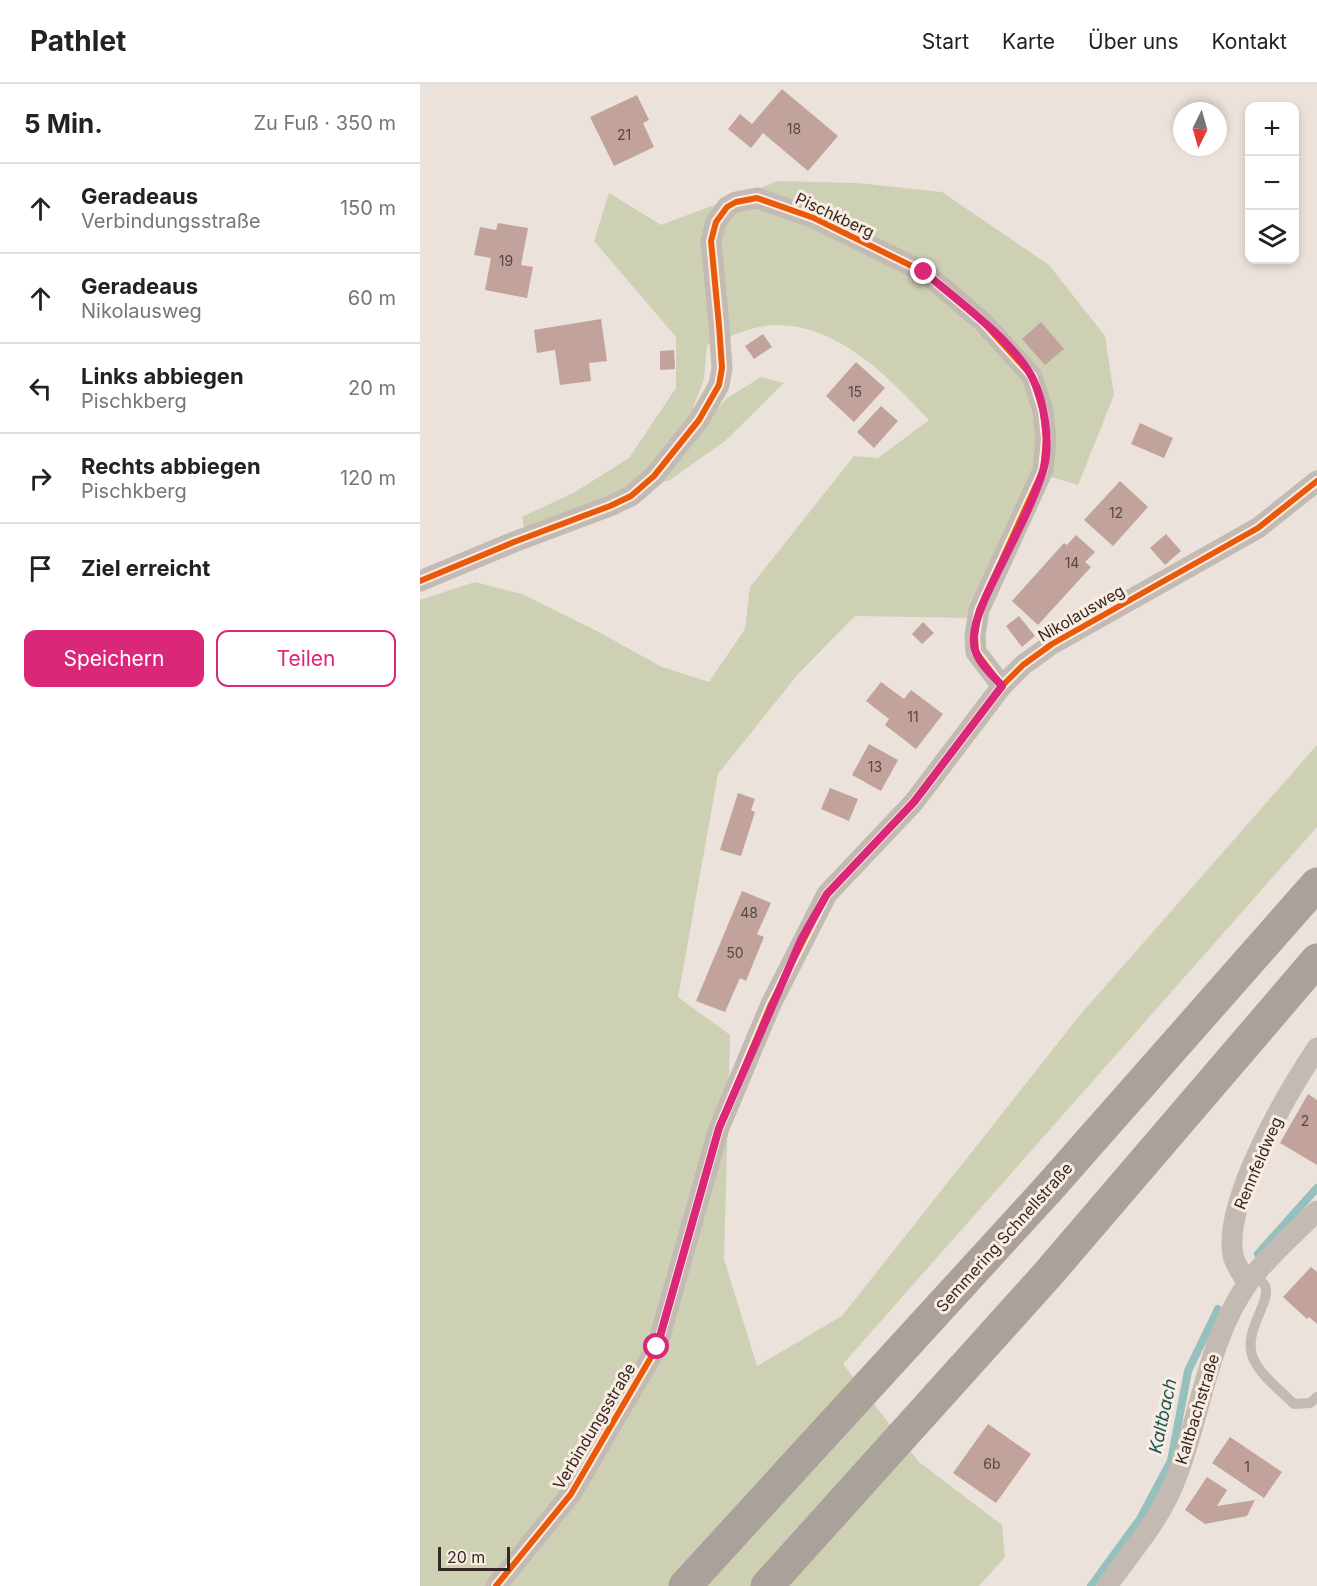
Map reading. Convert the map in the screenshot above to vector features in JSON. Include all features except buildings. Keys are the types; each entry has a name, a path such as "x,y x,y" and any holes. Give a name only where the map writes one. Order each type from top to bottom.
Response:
{"highway":[{"name":"Semmering Schnellstraße","path":"685,1586 1049,1188 1317,884"},
{"path":"767,1586 1048,1274 1317,960"}],"street":[{"name":"Pischkberg","path":"420,581 610,506 630,496 654,476 699,420 719,385 721,357 711,241 716,222 727,207 744,199 757,198 814,218 924,272 983,322 1032,376 1043,411 1046,438 1043,470 979,610 975,636 976,652 1002,686"},
{"name":"Nikolausweg","path":"876,842 914,802 1002,686 1023,665 1052,645 1258,528 1317,482"},
{"name":"Verbindungsstraße","path":"496,1586 571,1494 657,1347 719,1128 766,1014 801,940 827,894 876,842"},
{"name":"Rennfeldweg","path":"1246,1275 1231,1235 1233,1221 1245,1187 1272,1126 1317,1048"},
{"name":"Kaltbachstraße","path":"1107,1586 1164,1504 1174,1482 1205,1376 1246,1275 1317,1210"}],"lane":[{"path":"1246,1275 1264,1285 1266,1294 1250,1336 1253,1358 1265,1376 1294,1404 1310,1402 1317,1397"}],"green space":[{"path":"778,181 857,183 942,192 1049,265 1105,336 1114,395 1078,485 1032,471 973,618 855,616 798,674 718,774 678,997 730,1035 724,1259 757,1366 842,1316 1080,1015 1317,745 1317,827 843,1364 919,1462 1002,1525 1005,1557 979,1586 420,1586 420,600 475,582 522,594 597,631 662,667 709,682 745,629 750,587 854,456 878,458 929,420 879,371 840,343 819,333 796,327 765,326 707,345 704,379 693,408 714,413 726,399 761,377 784,383 725,441 670,480 621,495 525,533 522,517 575,492 629,458 676,388 676,337 594,241 609,193 661,225"}],"waterway":[{"name":"Kaltbach","path":"1258,1254 1317,1188"},
{"name":"Kaltbach","path":"1091,1586 1140,1519 1171,1461 1188,1371 1218,1309"}],"cycle path":[{"path":"420,581 610,506 631,496 654,476 699,420 719,385 722,368 711,241 716,222 727,207 736,202 757,198 814,218 924,272 983,322 1032,376 1043,411 1046,439 1043,470 979,610 975,636 976,652 1002,686"},
{"path":"496,1586 571,1494 657,1347 719,1128 771,1004 827,894 914,802 1002,686 1023,665 1052,644 1258,528 1317,481"}],"route":[{"path":"657,1347 719,1128 771,1004 801,940 827,894 914,802 1002,686 976,652 975,636 979,610 1043,470 1046,438 1043,411 1036,385 1024,365 983,322 924,272"}]}
